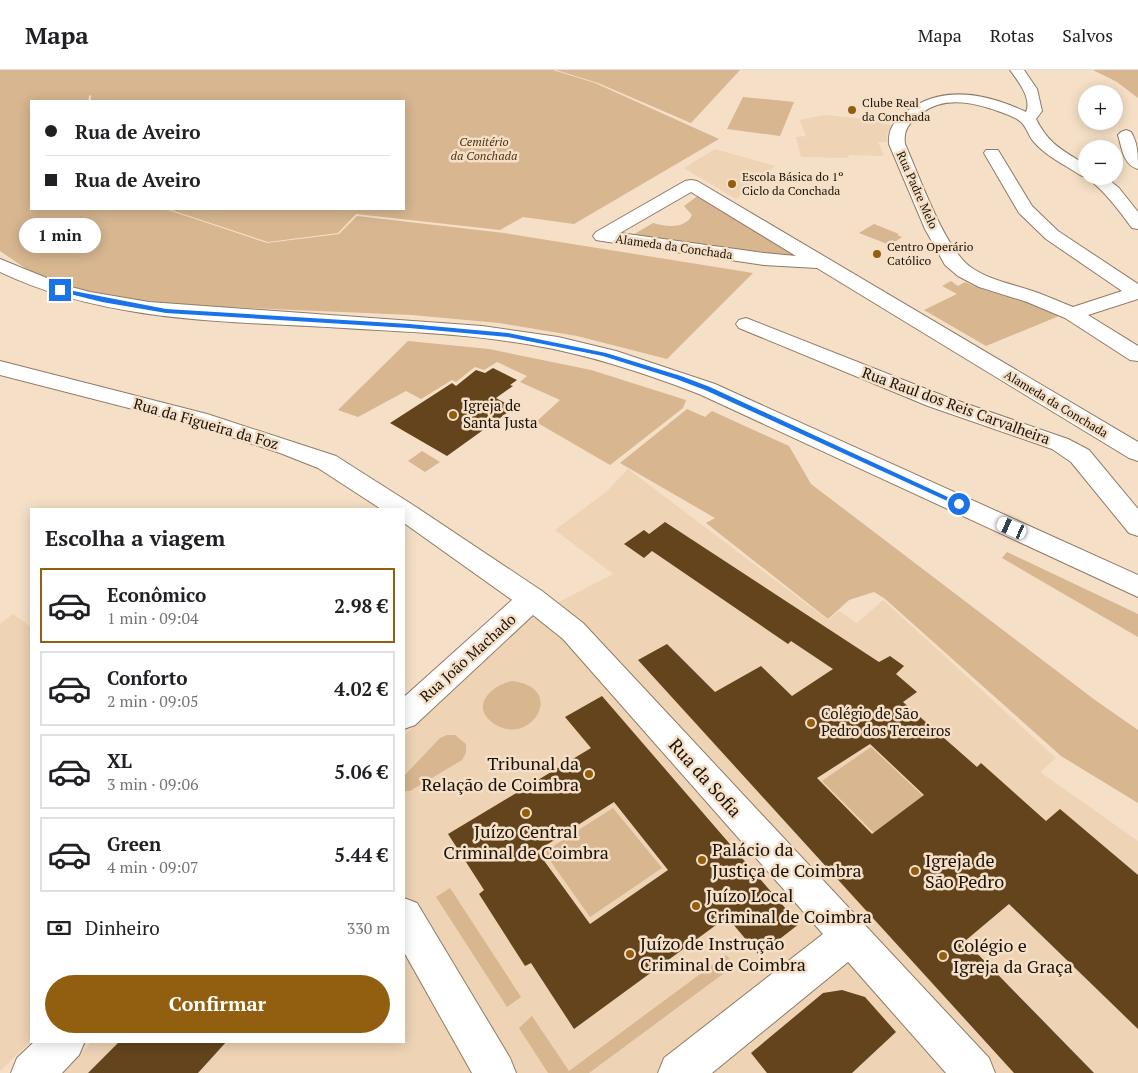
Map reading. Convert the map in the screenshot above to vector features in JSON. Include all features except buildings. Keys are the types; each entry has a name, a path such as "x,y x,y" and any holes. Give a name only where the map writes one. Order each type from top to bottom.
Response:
{"street":[{"path":"1017,70 1027,80 1033,97 1035,112 1028,119 1038,138 1078,167"},
{"name":"Rua Padre Melo","path":"1028,119 990,102 971,99 948,99 930,102 920,108 900,126 895,134 897,144 934,229 952,261 965,272 986,283 1034,298 1072,314"},
{"path":"1126,135 1134,161 1138,164"},
{"path":"992,153 1025,209 1052,235 1138,293"},
{"name":"Alameda da Conchada","path":"819,263 764,259 602,236 691,185 784,239 819,263 1138,453"},
{"path":"1104,185 1113,192 1138,224"},
{"path":"0,265 60,290 102,300 166,311 409,326 508,335 604,354 707,389 1138,587"},
{"path":"1072,314 1138,293"},
{"path":"1072,314 1138,355"},
{"name":"Rua Raul dos Reis Carvalheira","path":"746,324 936,401 1060,444 1080,456 1138,527"},
{"name":"Rua da Figueira da Foz","path":"0,368 198,419 290,448 327,462 398,508"},
{"path":"405,513 532,599"},
{"name":"Rua João Machado","path":"405,715 532,599"},
{"name":"Rua da Sofia","path":"532,599 573,631 974,1073"},
{"path":"405,918 495,1073"},
{"path":"680,1073 849,937"},
{"path":"32,1073 63,1043"}],"shaded area":[{"path":"825,115 883,121 883,124 891,125 887,135 887,142 878,142 884,156 848,155 849,158 801,157 796,137 806,136 800,120"},
{"name":"Escola Básica do 1º Ciclo da Conchada","path":"715,149 775,166 736,199 684,168"},
{"path":"628,469 828,620 839,611 857,623 883,600 1056,758 1040,772 1138,841 1138,1073 61,1073 91,1043 405,1043 405,735 517,624 613,574 555,530 606,492"},
{"path":"13,614 30,626 30,1042 0,1071 0,624"}],"green space":[{"name":"Cemitério da Conchada","path":"0,70 553,70 595,83 719,139 574,224 523,217 500,230 356,214 338,233 268,242 171,210 405,210 405,100 91,100 91,95 88,100 30,100 30,210 168,210 267,243 339,234 357,216 504,233 753,273 667,359 577,336 499,323 412,315 158,304 83,290 28,270 0,251"},
{"path":"556,70 740,70 691,123 598,83"},
{"path":"1093,70 1138,70 1138,98 1117,82"},
{"path":"743,97 794,102 780,136 727,129"},
{"path":"699,195 794,253 792,256 785,257 633,235 653,223 675,226 685,223 692,215 684,206"},
{"path":"874,224 902,237 890,245 859,233"},
{"path":"951,281 958,286 965,282 1048,310 1059,316 986,346 924,310 957,294 942,286"},
{"path":"408,341 489,349 591,370 686,400 683,408 610,465 536,422 560,400 520,382 527,376 497,362 484,370 475,367 456,382 452,380 421,399 406,391 358,417 338,410"},
{"path":"687,409 705,417 712,411 789,446 811,484 1095,700 1138,730 1138,803 1061,756 884,598 874,592 849,600 828,619 706,523 715,518 620,463"},
{"path":"422,451 440,462 425,472 408,461"},
{"path":"1007,552 1138,614 1138,637 1002,558"},
{"path":"512,681 529,686 538,694 541,704 537,714 530,723 519,728 506,729 493,723 486,716 483,710 483,703 491,691 498,686"},
{"path":"447,735 455,735 466,744 466,753 462,760 410,791 405,791 405,775 440,738"},
{"path":"871,747 923,796 874,833 822,781"},
{"path":"613,808 662,868 590,917 544,852"},
{"path":"450,888 521,997 507,1007 436,897"},
{"path":"726,955 735,965 589,1073 548,1073 519,1028 532,1016 569,1071"}],"place":[{"name":"Clube Real da Conchada","path":"852,110"},
{"name":"Escola Básica do 1º Ciclo da Conchada","path":"732,184"},
{"name":"Centro Operário Católico","path":"877,254"},
{"name":"Igreja de Santa Justa","path":"453,415"},
{"name":"Colégio de São Pedro dos Terceiros","path":"811,723"},
{"name":"Tribunal da Relação de Coimbra","path":"589,774"},
{"name":"Juízo Central Criminal de Coimbra","path":"526,813"},
{"name":"Palácio da Justiça de Coimbra","path":"702,860"},
{"name":"Igreja de São Pedro","path":"915,871"},
{"name":"Juízo Local Criminal de Coimbra","path":"696,906"},
{"name":"Juízo de Instrução Criminal de Coimbra","path":"630,954"},
{"name":"Colégio e Igreja da Graça","path":"943,956"}],"route":[{"path":"60,290 102,300 166,311 409,326 508,335 604,354 707,389 959,504"}]}
